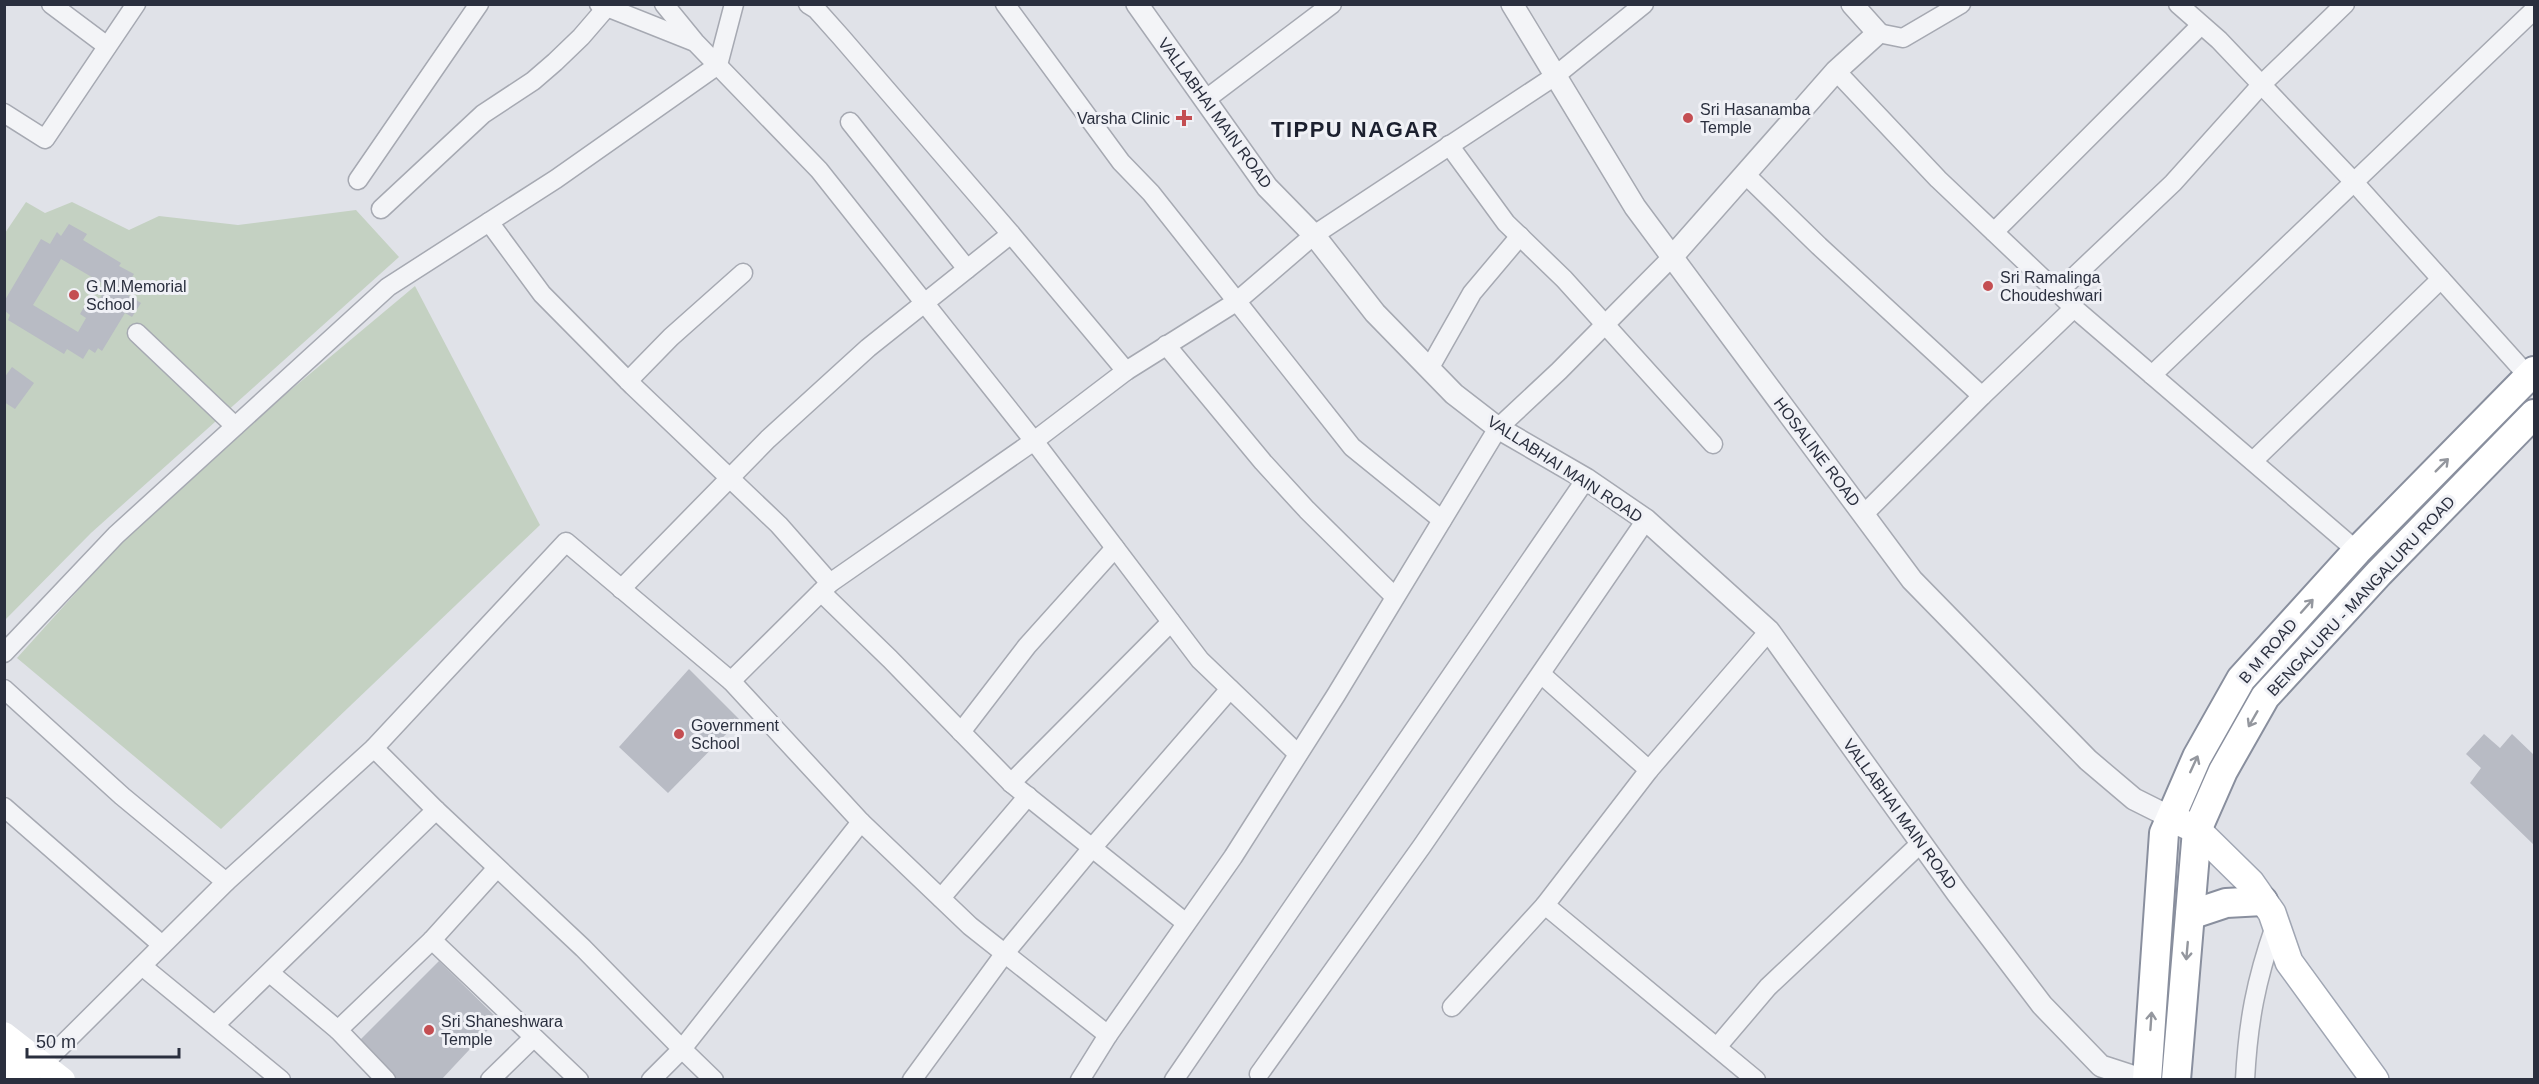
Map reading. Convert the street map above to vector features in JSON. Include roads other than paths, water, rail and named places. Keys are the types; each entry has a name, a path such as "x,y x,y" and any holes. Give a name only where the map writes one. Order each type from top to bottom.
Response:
{"highway":[{"name":"B M ROAD","path":"2145,1080 2164,833 2197,757 2241,679 2357,551 2532,374"},
{"name":"BENGALURU - MANGALURU ROAD","path":"2176,1080 2197,830 2223,771 2265,697 2379,573 2535,414"},
{"path":"2357,551 2379,573"},
{"path":"2190,915 2226,903 2263,901"}],"main road":[{"name":"HOSALINE ROAD","path":"2170,817 2197,830 2251,883 2272,913 2289,962 2375,1080"},
{"path":"4,1034 33,1074"},
{"path":"4,1061 33,1074 63,1080"}],"street":[{"path":"4,113 45,139 135,4"},
{"path":"358,180 479,4"},
{"path":"664,4 695,42 819,170 1034,441 1200,660 1298,754"},
{"path":"4,653 116,535 388,287 556,179 718,65 734,4"},
{"path":"808,4 816,9 842,37 1126,371"},
{"path":"1005,4 1121,162 1151,193 1352,447 1442,520"},
{"name":"VALLABHAI MAIN ROAD","path":"1137,4 1267,188 1314,235 1375,313 1454,394 1498,428 1586,479 1646,520 1769,631 1921,843 2042,1005 2101,1066 2145,1080"},
{"path":"1205,100 1332,4"},
{"name":"HOSALINE ROAD","path":"1512,4 1635,207 1912,580 2088,760 2134,799 2170,817"},
{"path":"731,681 826,588 1034,441 1126,371 1236,302 1314,235 1555,76 1644,4"},
{"path":"1852,4 1878,33 1903,38 1961,4"},
{"path":"2178,4 2261,85 2353,181 2441,279 2532,374"},
{"path":"2058,292 2173,183 2261,85 2345,4"},
{"path":"381,208 483,114 533,81 555,62 581,37 603,6 695,42"},
{"path":"58,7 107,46"},
{"path":"2152,375 2535,10"},
{"path":"1994,232 2201,25"},
{"path":"1080,1080 1108,1035 1233,856 1498,428 1672,257 1836,71 1878,33"},
{"path":"1836,71 1938,179 2074,308 2357,551"},
{"path":"850,122 967,269"},
{"path":"1449,145 1506,224 1564,279 1713,444"},
{"path":"1744,174 1982,396"},
{"path":"489,222 542,294 628,381 779,525 826,588 1011,783 1186,923"},
{"path":"621,589 768,439 868,348 1011,234"},
{"path":"1429,369 1472,293 1520,236"},
{"path":"628,381 671,336 743,273"},
{"path":"2253,461 2441,279"},
{"path":"1863,514 2074,308"},
{"path":"137,333 235,426"},
{"path":"1166,345 1263,462 1307,510 1395,597"},
{"path":"1174,1080 1586,479"},
{"path":"1259,1074 1415,856 1646,520"},
{"path":"33,1074 226,882 374,748 566,542 731,681 861,822 970,926 1108,1035"},
{"path":"961,732 1027,646 1115,548"},
{"path":"1011,783 1171,622"},
{"path":"1452,1008 1545,905 1649,770 1769,631"},
{"path":"1541,674 1649,770"},
{"path":"4,689 122,796 226,882"},
{"path":"912,1080 1005,953 1092,848 1230,689"},
{"path":"374,748 436,810 583,948 714,1080"},
{"path":"941,898 1028,796"},
{"path":"4,807 162,945"},
{"path":"215,1025 436,810"},
{"path":"651,1080 682,1049 861,822"},
{"path":"1717,1047 1768,987 1921,843"},
{"path":"338,1030 432,940 497,868"},
{"path":"1545,905 1756,1080"},
{"path":"2245,1080 2254,990 2275,926"},
{"path":"432,940 579,1080"},
{"path":"142,966 281,1080"},
{"path":"270,973 338,1030 386,1080"},
{"path":"490,1080 533,1038"}],"place":[{"name":"Varsha Clinic","path":"1184,118"},
{"name":"Sri Hasanamba Temple","path":"1688,118"},
{"name":"Sri Ramalinga Choudeshwari","path":"1988,286"},
{"name":"G.M.Memorial School","path":"74,295"},
{"name":"Government School","path":"679,734"},
{"name":"Sri Shaneshwara Temple","path":"429,1030"}],"district":[{"name":"TIPPU NAGAR","path":"1355,129"}]}
